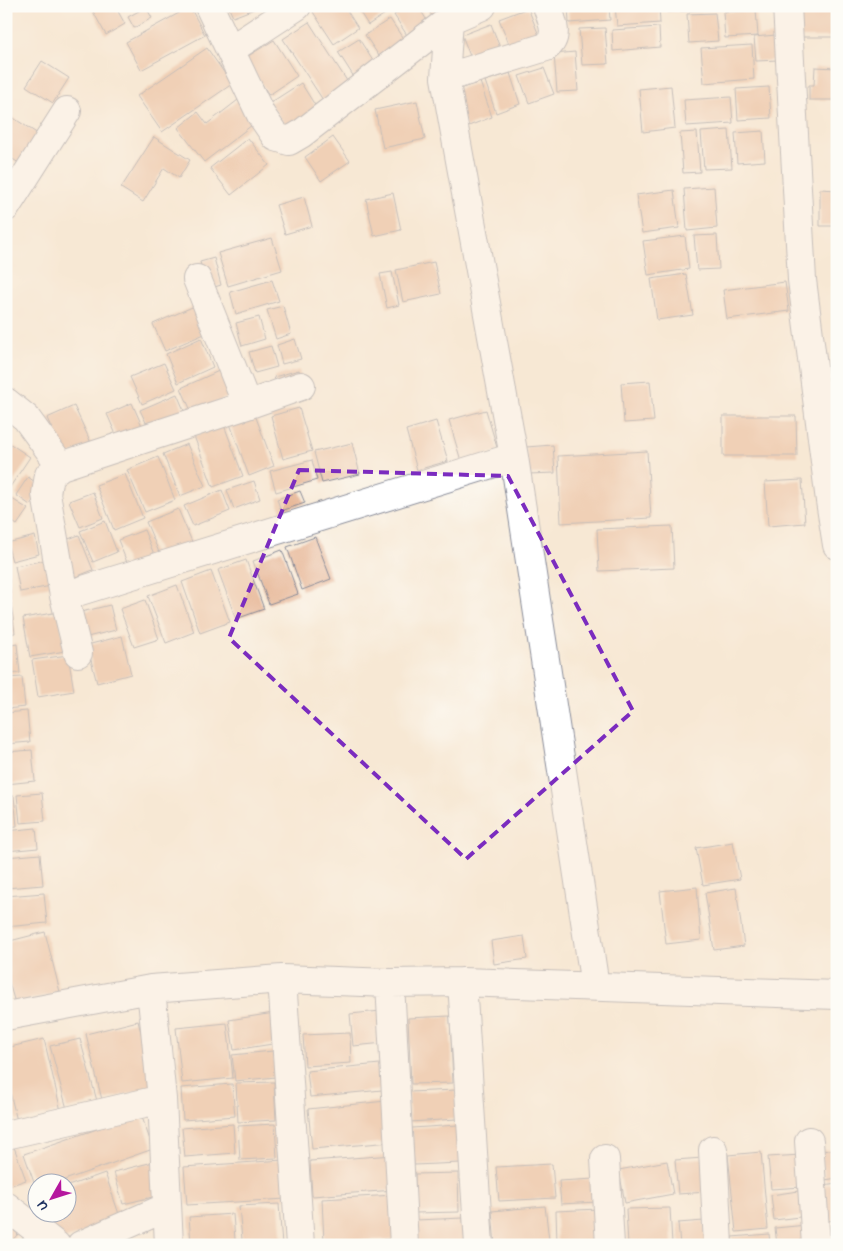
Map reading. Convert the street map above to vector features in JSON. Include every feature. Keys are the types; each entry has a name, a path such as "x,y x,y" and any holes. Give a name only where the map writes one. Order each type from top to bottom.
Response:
{"street":[{"path":"209,6 261,115 276,137 289,141 301,134 449,20 482,6"},
{"path":"230,50 298,6"},
{"path":"445,78 551,44 554,37 553,24 547,6"},
{"path":"787,6 802,280 837,545"},
{"path":"449,20 445,78 514,457 595,986"},
{"path":"6,207 67,111"},
{"path":"197,279 247,405"},
{"path":"78,653 64,596 46,494 49,475 60,466 301,386"},
{"path":"6,402 26,418 60,466"},
{"path":"64,596 514,457"},
{"path":"6,1016 151,990 282,979 390,984 462,982 837,995"},
{"path":"282,979 300,1245"},
{"path":"462,982 479,1245"},
{"path":"390,984 404,1245"},
{"path":"151,990 162,1099 169,1245"},
{"path":"6,1135 162,1099"},
{"path":"809,1141 816,1245"},
{"path":"713,1150 718,1245"},
{"path":"604,1159 610,1245"},
{"path":"6,1206 56,1245"},
{"path":"81,1245 167,1207"}],"highlighted area":[{"path":"299,470 508,476 633,711 466,859 229,638"}],"building":[{"path":"90,6 115,6 125,24 106,35"},
{"path":"228,6 253,6 254,9 233,17"},
{"path":"322,6 344,6 358,28 334,44 313,12"},
{"path":"356,6 384,6 388,12 368,25"},
{"path":"388,6 401,6 392,12"},
{"path":"407,6 418,6 431,27 410,40 394,15"},
{"path":"426,6 457,6 435,21"},
{"path":"568,6 609,6 610,20 569,23"},
{"path":"615,6 659,6 660,23 617,26"},
{"path":"667,6 723,6 723,9 667,12"},
{"path":"799,6 837,6 837,37 799,37"},
{"path":"146,7 152,18 134,28 128,17"},
{"path":"190,7 205,35 141,70 126,42"},
{"path":"528,8 540,38 511,49 499,19"},
{"path":"756,10 758,36 725,38 723,12"},
{"path":"715,13 718,41 689,43 687,14"},
{"path":"390,19 406,43 381,59 365,35"},
{"path":"309,22 349,84 323,100 283,39"},
{"path":"491,24 502,53 473,64 462,35"},
{"path":"659,27 660,47 613,51 612,30"},
{"path":"605,28 608,64 582,65 579,29"},
{"path":"776,35 778,60 756,61 754,37"},
{"path":"359,39 375,64 354,77 338,52"},
{"path":"274,40 297,76 269,95 245,58"},
{"path":"752,45 754,79 704,83 701,48"},
{"path":"207,48 232,84 162,132 137,96"},
{"path":"575,52 578,91 557,92 554,54"},
{"path":"42,61 69,78 53,103 26,86"},
{"path":"815,67 837,68 837,100 809,100 809,85 814,85"},
{"path":"544,68 554,94 529,103 519,76"},
{"path":"510,73 520,104 496,113 485,81"},
{"path":"480,82 492,117 466,127 453,91"},
{"path":"301,83 318,110 288,129 270,103"},
{"path":"671,86 675,128 643,132 639,89"},
{"path":"769,87 771,118 738,120 736,89"},
{"path":"731,97 733,123 686,126 684,100"},
{"path":"238,100 256,122 204,162 178,128 198,112 207,124"},
{"path":"417,101 425,139 383,148 375,110"},
{"path":"12,117 38,134 19,163 6,155 6,125"},
{"path":"729,130 732,168 704,169 701,132"},
{"path":"763,131 765,161 737,163 735,133"},
{"path":"697,132 700,172 683,173 680,133"},
{"path":"154,137 190,160 179,178 164,168 143,202 121,188"},
{"path":"333,137 350,161 321,181 305,157"},
{"path":"248,138 269,165 231,195 210,168"},
{"path":"714,187 717,228 687,231 684,189"},
{"path":"820,189 837,190 837,226 820,226"},
{"path":"674,190 679,228 642,233 636,195"},
{"path":"393,193 401,230 374,236 366,199"},
{"path":"304,197 312,226 285,234 276,205"},
{"path":"717,235 719,269 697,270 694,236"},
{"path":"685,236 689,269 648,275 643,241"},
{"path":"272,238 282,270 228,286 218,253"},
{"path":"214,258 221,285 208,289 200,262"},
{"path":"434,262 441,294 403,302 396,270"},
{"path":"392,272 399,305 387,308 380,274"},
{"path":"686,274 693,315 657,320 651,279"},
{"path":"272,280 279,301 236,314 230,292"},
{"path":"785,282 789,311 727,319 723,290"},
{"path":"197,305 209,332 165,351 153,324"},
{"path":"283,306 291,334 276,339 267,310"},
{"path":"259,317 265,339 242,346 236,323"},
{"path":"201,338 213,367 178,383 166,354"},
{"path":"295,339 301,359 282,364 277,345"},
{"path":"271,346 277,367 255,373 249,352"},
{"path":"164,363 176,389 142,404 130,377"},
{"path":"221,370 232,395 192,413 181,388"},
{"path":"299,370 302,382 278,389 274,377"},
{"path":"650,381 654,421 624,423 621,383"},
{"path":"177,394 186,415 150,431 140,410"},
{"path":"132,403 143,428 118,439 107,414"},
{"path":"74,406 92,445 64,457 47,418"},
{"path":"299,408 312,451 283,459 271,416"},
{"path":"486,410 498,451 461,461 449,420"},
{"path":"254,412 274,466 249,476 229,421"},
{"path":"723,416 796,416 797,456 723,456"},
{"path":"436,421 448,461 417,470 406,430"},
{"path":"224,425 243,476 213,487 194,436"},
{"path":"6,441 30,457 6,493"},
{"path":"352,443 360,474 322,483 314,452"},
{"path":"187,444 205,486 180,496 163,454"},
{"path":"553,445 555,473 528,474 526,447"},
{"path":"647,451 651,518 561,523 558,456"},
{"path":"158,457 175,500 145,512 127,470"},
{"path":"312,460 317,480 276,492 270,471"},
{"path":"125,474 143,518 114,530 96,485"},
{"path":"28,477 42,487 30,505 16,495"},
{"path":"802,480 805,523 768,526 765,482"},
{"path":"254,481 260,499 234,509 227,490"},
{"path":"222,490 230,511 193,526 184,506"},
{"path":"300,491 305,503 281,511 277,499"},
{"path":"93,492 103,518 80,527 69,501"},
{"path":"6,495 28,509 17,525 6,517"},
{"path":"178,509 193,544 161,557 146,522"},
{"path":"105,521 117,552 93,562 80,531"},
{"path":"672,526 674,568 599,571 597,529"},
{"path":"144,530 156,559 130,570 118,540"},
{"path":"79,535 93,570 73,578 58,543"},
{"path":"35,536 39,554 12,561 7,543"},
{"path":"315,537 331,579 302,590 287,547"},
{"path":"282,550 298,594 269,604 253,561"},
{"path":"46,560 51,586 20,592 15,566"},
{"path":"246,560 264,609 236,619 218,570"},
{"path":"211,571 230,622 200,633 182,582"},
{"path":"6,573 8,573 11,600 6,601"},
{"path":"177,585 194,632 166,643 148,596"},
{"path":"145,600 159,639 134,647 120,609"},
{"path":"11,603 15,633 6,634 6,604"},
{"path":"110,605 116,630 83,638 77,613"},
{"path":"59,612 65,651 30,657 23,618"},
{"path":"122,636 131,674 97,683 87,645"},
{"path":"17,644 20,673 6,674 6,646"},
{"path":"68,655 74,691 38,697 32,660"},
{"path":"22,677 25,707 6,709 6,678"},
{"path":"27,711 30,742 6,744 6,713"},
{"path":"32,750 35,781 6,784 6,752"},
{"path":"42,793 45,821 20,823 17,795"},
{"path":"6,796 14,796 17,826 6,827"},
{"path":"36,828 38,848 6,851 6,831"},
{"path":"733,842 740,879 703,885 696,848"},
{"path":"40,854 43,885 6,888 6,857"},
{"path":"697,887 701,940 666,944 660,891"},
{"path":"736,888 744,946 714,950 705,893"},
{"path":"44,893 47,923 6,927 6,896"},
{"path":"45,932 60,992 15,1003 6,972 6,942"},
{"path":"524,936 527,959 494,964 491,941"},
{"path":"381,1011 384,1043 353,1046 350,1014"},
{"path":"274,1013 279,1043 234,1050 229,1020"},
{"path":"450,1016 453,1083 411,1084 408,1018"},
{"path":"138,1021 155,1087 102,1100 86,1034"},
{"path":"227,1023 233,1078 182,1083 176,1028"},
{"path":"350,1033 351,1063 305,1066 303,1035"},
{"path":"44,1039 61,1111 17,1121 6,1076 6,1048"},
{"path":"80,1039 97,1101 67,1109 50,1046"},
{"path":"273,1051 276,1077 235,1081 232,1055"},
{"path":"380,1064 382,1090 310,1097 307,1071"},
{"path":"274,1082 276,1120 238,1122 236,1083"},
{"path":"232,1084 235,1116 183,1120 181,1088"},
{"path":"456,1090 457,1119 410,1122 409,1092"},
{"path":"386,1101 391,1142 312,1149 308,1109"},
{"path":"141,1114 153,1149 78,1175 31,1174 24,1154"},
{"path":"233,1124 235,1153 185,1157 182,1128"},
{"path":"275,1124 277,1158 240,1160 238,1126"},
{"path":"458,1125 460,1163 414,1165 412,1128"},
{"path":"14,1147 26,1180 6,1187 6,1150"},
{"path":"837,1149 837,1178 825,1180 821,1151"},
{"path":"761,1152 768,1229 736,1232 728,1155"},
{"path":"393,1155 395,1190 312,1196 310,1161"},
{"path":"801,1155 803,1187 771,1189 768,1157"},
{"path":"703,1158 707,1192 678,1194 675,1160"},
{"path":"283,1160 286,1199 187,1205 184,1167"},
{"path":"667,1161 673,1194 625,1203 619,1170"},
{"path":"153,1162 161,1195 123,1204 114,1172"},
{"path":"552,1164 555,1198 499,1201 496,1167"},
{"path":"105,1173 121,1220 58,1241 52,1224 78,1224 78,1182"},
{"path":"458,1173 459,1212 415,1213 415,1174"},
{"path":"595,1179 597,1202 561,1204 559,1181"},
{"path":"837,1183 837,1220 827,1221 823,1185"},
{"path":"805,1190 808,1216 774,1220 771,1195"},
{"path":"395,1195 397,1239 324,1242 322,1199"},
{"path":"279,1204 282,1245 187,1245 187,1243 191,1243 189,1217 233,1214 235,1240 242,1240 239,1206"},
{"path":"545,1206 549,1240 495,1245 492,1211"},
{"path":"670,1208 672,1244 628,1245 626,1209"},
{"path":"599,1209 600,1242 557,1243 556,1211"},
{"path":"463,1218 465,1245 418,1245 416,1220"},
{"path":"704,1221 707,1245 680,1245 678,1223"},
{"path":"6,1224 18,1234 8,1245 6,1245"},
{"path":"807,1225 808,1245 777,1245 775,1228"},
{"path":"837,1225 837,1245 833,1245 831,1226"},
{"path":"769,1234 770,1245 732,1245 732,1237"}]}
